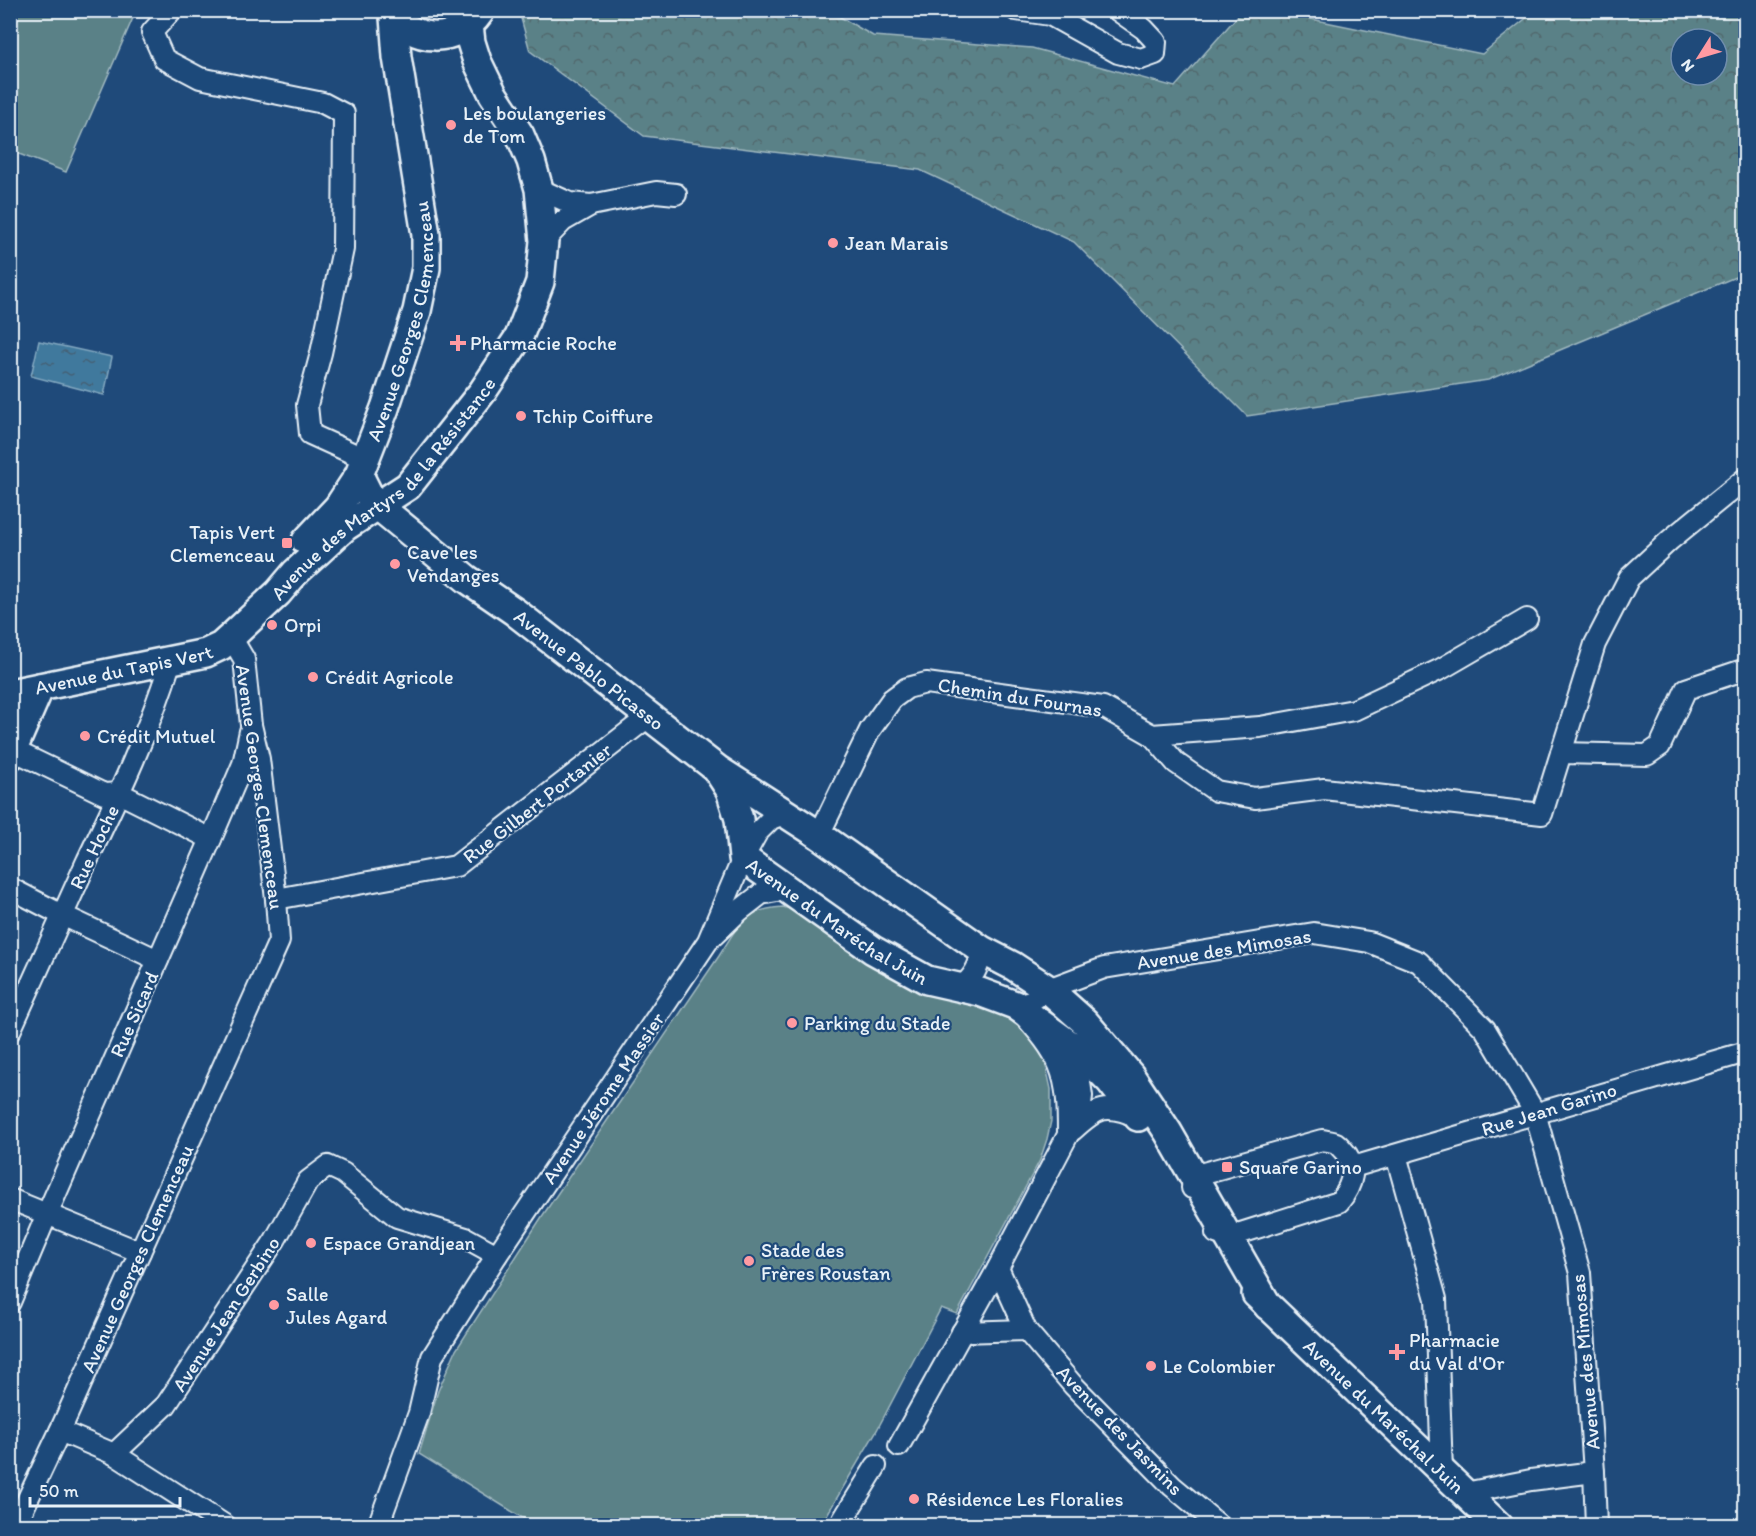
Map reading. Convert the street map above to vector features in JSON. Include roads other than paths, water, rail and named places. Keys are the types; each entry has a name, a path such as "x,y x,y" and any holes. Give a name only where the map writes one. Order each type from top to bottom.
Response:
{"main road":[{"path":"392,14 411,30 430,37 451,34 475,18"},
{"name":"Avenue Georges Clemenceau","path":"231,637 274,573 333,513 349,492 362,467 385,408 417,311 426,268 426,235 392,14"},
{"name":"Avenue des Martyrs de la Résistance","path":"231,637 345,527 408,486 483,391 519,337 540,282 544,241 539,189 520,135 493,94 477,61 471,42 475,18"},
{"name":"Avenue Pablo Picasso","path":"362,467 370,497 378,506 467,579 515,612 717,769"},
{"name":"Avenue du Tapis Vert","path":"10,693 206,653 231,637"},
{"path":"12,753 40,687"},
{"name":"Avenue du Maréchal Juin","path":"717,769 819,835 982,950 1013,966 1034,997 1076,1049 1110,1081 1192,1186 1268,1306 1499,1526"},
{"name":"Avenue du Maréchal Juin","path":"717,769 730,790 739,819 743,858 878,953 927,981 980,992 1034,997 1085,1022 1130,1075 1168,1132 1192,1186"}],"street":[{"path":"172,10 152,32 164,59 200,78 323,103 344,114 343,249 324,342 307,405 310,434 362,467"},
{"path":"1016,10 1050,15 1118,53 1141,59 1155,54 1156,42 1144,29 1117,10"},
{"path":"539,189 570,203 591,205 656,192 676,194"},
{"path":"544,241 562,221 591,205"},
{"path":"1152,735 1176,763 1216,791 1255,798 1324,789 1542,814 1594,644 1629,578 1670,540 1746,478"},
{"path":"1152,735 1260,727 1354,710 1440,669 1527,619"},
{"name":"Avenue Georges Clemenceau","path":"15,1526 60,1431 279,941 259,759 251,725 244,659 231,637"},
{"name":"Rue Hoche","path":"10,1031 119,793 162,690 171,660"},
{"path":"1561,753 1647,755 1660,746 1686,689 1746,669"},
{"name":"Chemin du Fournas","path":"819,835 870,730 892,699 907,688 926,682 1103,707 1152,735"},
{"name":"Rue Gilbert Portanier","path":"276,899 456,866 648,717"},
{"name":"Rue Sicard","path":"10,1302 243,764 251,725"},
{"path":"12,753 104,794 119,793 211,839"},
{"name":"Avenue Jérome Massier","path":"378,1526 419,1413 432,1357 497,1255 708,941 743,858 757,833 771,819 779,816 792,817"},
{"path":"10,888 158,960"},
{"name":"Avenue Jérome Massier","path":"708,941 739,911 761,894 787,889"},
{"name":"Avenue des Mimosas","path":"1034,997 1104,968 1314,933 1369,942 1419,962 1485,1029 1535,1113 1580,1273 1596,1526"},
{"path":"960,988 970,980 979,967 982,950"},
{"path":"1034,997 1044,1040 1059,1065 1066,1090 1075,1102"},
{"path":"899,1446 998,1268 1068,1134 1075,1102 1076,1049"},
{"name":"Rue Jean Garino","path":"1353,1167 1746,1052"},
{"path":"1075,1102 1110,1081 1121,1079 1126,1081 1160,1128 1168,1132"},
{"path":"1068,1134 1097,1111 1117,1108 1138,1117"},
{"path":"1192,1186 1322,1140 1336,1143 1347,1154 1353,1167 1352,1180 1347,1192 1339,1202 1221,1234"},
{"path":"1396,1155 1436,1299 1442,1472"},
{"name":"Avenue Jean Gerbino","path":"114,1454 166,1405 275,1240 308,1181 328,1166 344,1173 397,1217 466,1238 497,1255"},
{"path":"10,1199 140,1252"},
{"name":"Avenue des Jasmins","path":"998,1268 1026,1330 1073,1385 1172,1486 1220,1526"},
{"path":"962,1332 1026,1330"},
{"path":"60,1431 114,1454 226,1526"},
{"path":"839,1526 876,1466"},
{"path":"1465,1492 1594,1472"}],"water":[{"path":"39,341 112,357 104,395 31,376"}],"place":[{"name":"Les boulangeries de Tom","path":"451,125"},
{"name":"Jean Marais","path":"833,243"},
{"name":"Pharmacie Roche","path":"458,343"},
{"name":"Tchip Coiffure","path":"521,416"},
{"name":"Tapis Vert Clemenceau","path":"287,543"},
{"name":"Cave les Vendanges","path":"395,564"},
{"name":"Orpi","path":"272,625"},
{"name":"Crédit Agricole","path":"313,677"},
{"name":"Crédit Mutuel","path":"85,736"},
{"name":"Parking du Stade","path":"792,1023"},
{"name":"Square Garino","path":"1227,1167"},
{"name":"Espace Grandjean","path":"311,1243"},
{"name":"Stade des Frères Roustan","path":"749,1261"},
{"name":"Salle Jules Agard","path":"274,1305"},
{"name":"Pharmacie du Val d'Or","path":"1397,1352"},
{"name":"Le Colombier","path":"1151,1366"},
{"name":"Résidence Les Floralies","path":"914,1499"}]}
